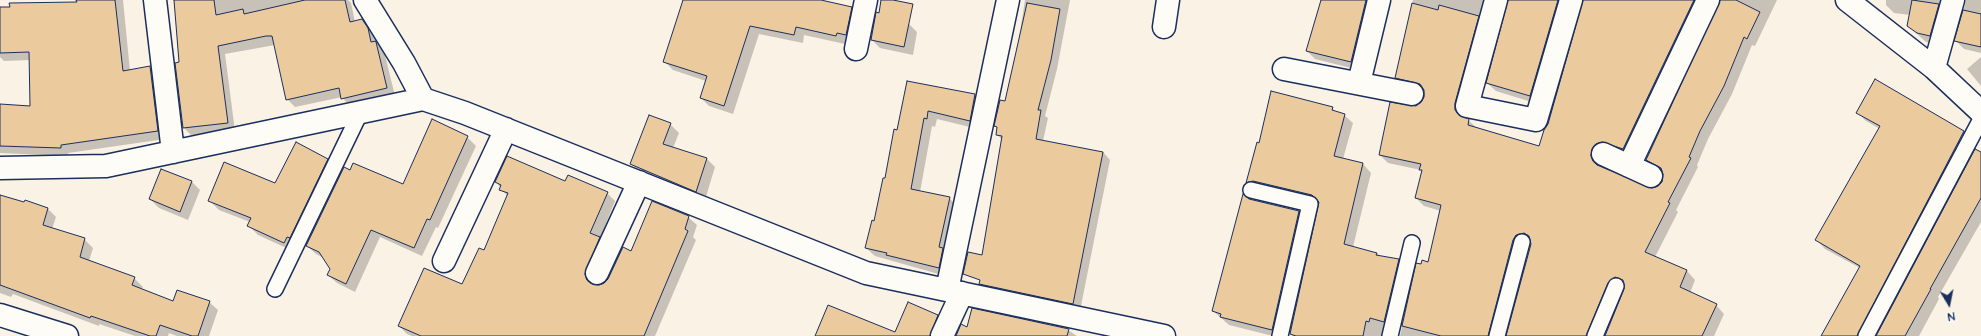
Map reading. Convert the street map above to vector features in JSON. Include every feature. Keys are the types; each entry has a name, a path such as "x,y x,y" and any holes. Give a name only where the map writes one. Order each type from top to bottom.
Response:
{"street":[{"path":"155,0 173,152"},
{"path":"365,0 404,63 423,99"},
{"path":"856,49 866,0"},
{"path":"942,336 955,291 1008,0"},
{"path":"1164,27 1168,0"},
{"path":"1359,83 1379,0"},
{"path":"1496,0 1467,106 1536,120 1571,0"},
{"path":"1629,166 1708,0"},
{"path":"1846,0 1934,68 1981,112"},
{"path":"1934,68 1953,0"},
{"path":"1284,68 1412,94"},
{"path":"0,168 106,166 423,99 506,129 866,273 955,291 1120,332 1164,336"},
{"path":"444,261 506,129"},
{"path":"1603,154 1651,176"},
{"path":"597,273 639,182"},
{"path":"0,315 67,336"}],"lane":[{"path":"275,289 360,113"},
{"path":"1866,336 1981,119"},
{"path":"1251,190 1310,204 1280,336"},
{"path":"1498,336 1522,242"},
{"path":"1390,336 1412,243"},
{"path":"1594,336 1616,286"}],"building":[{"path":"76,0 115,0 123,71 150,66 158,131 61,145 61,148 0,146 0,104 30,106 29,52 0,53 0,7 10,7 9,3 77,2"},
{"path":"174,0 214,0 216,15 243,9 244,14 305,0 345,0 350,22 362,19 368,28 371,42 376,41 387,88 341,99 339,88 286,100 272,36 266,36 218,46 228,123 183,128 175,63 179,62"},
{"path":"683,0 821,0 852,7 846,35 837,33 836,36 796,27 794,35 750,26 724,106 700,98 707,76 663,62"},
{"path":"881,0 893,0 913,4 904,47 871,40 876,12 879,13"},
{"path":"1321,0 1366,0 1351,62 1306,51"},
{"path":"1508,0 1558,0 1530,96 1486,83"},
{"path":"1583,0 1694,0 1623,149 1602,142 1596,144 1592,149 1591,156 1597,165 1652,188 1658,186 1662,182 1663,174 1661,168 1646,160 1720,0 1736,0 1760,12 1747,39 1744,37 1724,86 1700,131 1689,157 1691,158 1668,202 1670,203 1645,252 1687,270 1680,287 1717,304 1702,336 1605,336 1624,289 1623,280 1615,277 1608,283 1586,336 1506,336 1531,244 1529,236 1524,233 1516,235 1513,240 1488,336 1441,336 1402,326 1416,263 1421,264 1422,260 1428,262 1441,205 1415,198 1422,170 1419,170 1421,164 1379,155 1390,102 1416,106 1424,97 1424,90 1420,84 1395,78 1412,3 1438,10 1439,5 1479,16 1455,103 1455,110 1459,115 1469,119 1468,125 1539,146 1544,130 1548,124"},
{"path":"1912,0 1939,4 1930,36 1917,33 1907,26"},
{"path":"1027,3 1060,9 1051,60 1038,110 1041,110 1036,139 1103,152 1073,304 979,284 980,280 963,274 968,252 982,255 1002,136 996,135 997,127 994,126 1000,100 1005,101"},
{"path":"1963,10 1981,14 1981,47 1954,41"},
{"path":"1875,79 1964,131 1857,336 1821,336 1860,266 1815,240 1880,126 1856,113"},
{"path":"907,81 975,94 970,121 928,111 927,119 924,118 911,189 950,197 939,247 943,248 939,268 886,255 887,253 865,248 872,220 874,221 883,178 885,178 894,129 897,130"},
{"path":"1271,91 1333,107 1332,110 1345,114 1334,156 1363,163 1344,244 1377,253 1376,255 1399,259 1384,322 1370,318 1369,322 1366,321 1363,336 1296,336 1290,334 1319,202 1312,195 1253,181 1246,183 1257,142 1259,143"},
{"path":"649,115 671,123 663,144 707,158 696,192 630,164"},
{"path":"432,119 468,136 430,220 427,219 414,248 371,230 346,284 327,275 330,269 319,252 306,246 344,167 350,170 353,163 403,184"},
{"path":"296,142 328,159 290,238 287,237 284,243 247,226 251,218 208,201 224,162 275,183"},
{"path":"1975,149 1981,152 1981,198 1905,336 1876,336"},
{"path":"507,156 565,181 568,175 608,192 590,233 600,237 585,274 587,280 592,284 599,285 608,279 623,247 631,251 652,201 689,216 685,229 688,231 644,336 421,336 398,326 424,268 462,284 479,248 484,250 508,193 499,190 501,185 495,182"},
{"path":"161,169 192,181 180,212 149,199"},
{"path":"1243,194 1249,199 1299,211 1272,330 1220,317 1221,314 1212,311"},
{"path":"0,195 24,202 25,200 48,208 43,225 85,238 80,257 135,277 132,285 173,301 177,290 210,301 198,336 192,336 160,325 156,336 150,336 91,316 90,318 0,285"},
{"path":"908,302 938,315 930,336 815,336 828,305 895,332"},
{"path":"972,308 1069,329 1067,336 956,336 961,324 967,327"}]}
